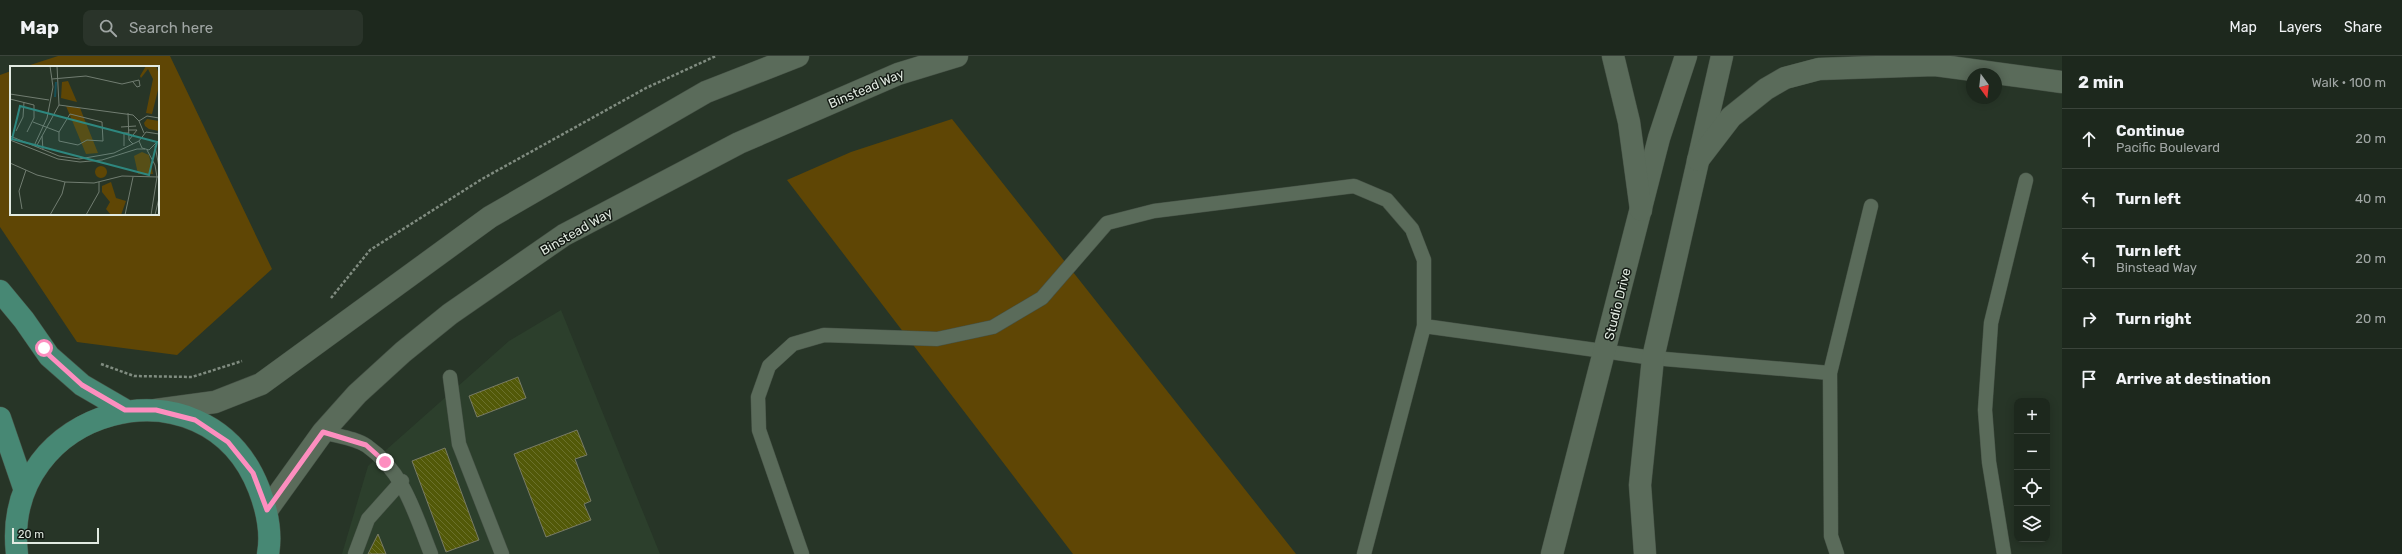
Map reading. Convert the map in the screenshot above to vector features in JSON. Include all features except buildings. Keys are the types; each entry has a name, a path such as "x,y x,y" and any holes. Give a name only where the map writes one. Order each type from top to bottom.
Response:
{"main road":[{"path":"12,548 16,512 24,488 40,460 64,436 93,419 125,410 156,410 215,402 261,384 490,217 706,92 798,56"},
{"name":"Binstead Way","path":"267,510 323,432 356,394 403,352 450,314 564,235 739,143 898,74 957,56"},
{"path":"1613,56 1629,122 1641,210"},
{"name":"Studio Drive","path":"1552,554 1659,138 1686,56"},
{"path":"1645,554 1640,485 1653,358 1722,56"},
{"path":"1877,56 2062,82"},
{"path":"1698,160 1731,117 1766,89 1785,78 1819,69 1934,65"},
{"path":"0,291 24,320 50,356 82,385 125,410"},
{"path":"156,410 195,420 228,442 253,473 267,510 270,544 268,554"},
{"path":"0,418 24,488"}],"lane":[{"path":"2004,554 1990,462 1985,410 1991,323 2026,180"},
{"path":"802,554 759,430 758,397 769,366 793,344 824,335 937,339 993,327 1042,298 1107,223 1154,211 1354,186 1387,200 1412,229 1424,260 1424,326 1364,554"},
{"path":"1836,554 1831,536 1830,373 1871,206"},
{"path":"1424,326 1653,358 1830,373"},
{"path":"450,377 459,444 502,554"},
{"path":"323,432 366,445 402,481 431,554"},
{"path":"355,554 368,519 402,481"}],"path":[{"path":"330,300 370,250 482,179 646,88 716,56"},
{"path":"98,362 134,376 192,377 245,360"}],"shaded area":[{"path":"58,56 170,56 272,269 177,355 77,342 0,227 0,75 10,71 10,215 159,215 159,66 27,66"},
{"path":"952,119 1296,554 1073,554 787,180 851,152"},
{"path":"561,310 660,554 342,554 368,466 509,341"}],"route":[{"path":"44,348 50,356 82,385 125,410 156,410 195,420 228,442 253,473 267,510 323,432 366,445 385,462"}]}
